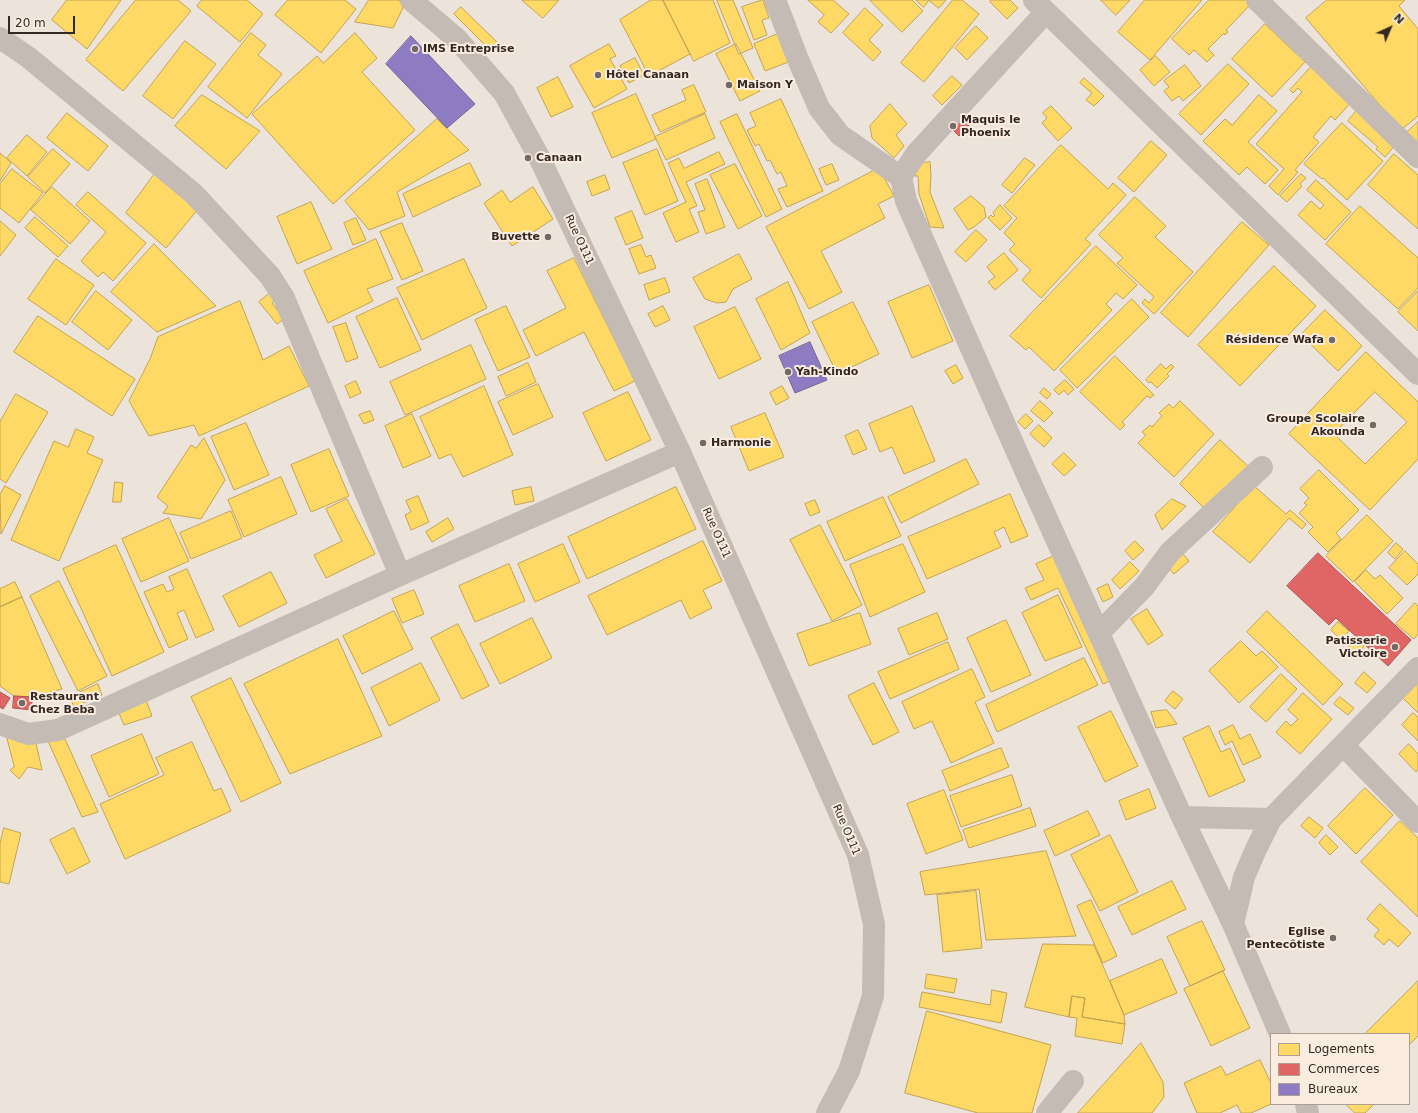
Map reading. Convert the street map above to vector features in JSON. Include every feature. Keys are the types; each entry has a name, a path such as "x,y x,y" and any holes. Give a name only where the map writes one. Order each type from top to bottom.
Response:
{"street":[{"name":"Rue O111","path":"411,0 457,39 504,93 539,157 680,452 858,855 874,924 873,996 849,1071 827,1113"},
{"path":"775,0 819,108 840,135 901,177 906,201 1182,817 1233,924 1280,1033"},
{"path":"1257,0 1418,157"},
{"path":"901,177 916,154 1040,6 1418,374"},
{"path":"0,38 28,57 194,194 270,276 284,298 400,575"},
{"path":"0,724 28,734 58,730 400,575 680,452"},
{"path":"1099,633 1144,587 1170,552 1262,467"},
{"path":"1233,924 1244,878 1271,819 1418,668"},
{"path":"1343,745 1418,822"},
{"path":"1182,817 1271,819"},
{"path":"1047,1113 1073,1081"}],"building: Logements":[{"path":"67,0 121,0 87,49 52,20"},
{"path":"136,0 178,0 191,11 123,91 86,60"},
{"path":"202,0 247,0 263,14 240,42 197,6"},
{"path":"288,0 345,0 356,9 321,53 275,15"},
{"path":"369,0 398,0 405,4 393,28 355,22"},
{"path":"522,0 559,0 543,18"},
{"path":"651,0 663,0 690,54 649,76 620,20"},
{"path":"663,0 713,0 730,43 694,61"},
{"path":"717,0 733,0 753,48 739,54"},
{"path":"763,0 769,18 762,20 767,35 754,40 742,7"},
{"path":"808,0 833,0 849,14 831,33 818,22 824,15"},
{"path":"870,0 912,0 923,11 902,32"},
{"path":"916,0 929,0 924,7"},
{"path":"929,0 946,0 939,8"},
{"path":"953,0 962,0 979,14 924,82 901,63"},
{"path":"991,0 1010,0 1018,8 1007,19 990,2"},
{"path":"1101,0 1130,0 1116,15"},
{"path":"1145,0 1202,0 1150,60 1118,32"},
{"path":"1209,0 1248,0 1252,3 1226,30 1228,32 1225,35 1224,33 1208,49 1214,55 1207,62 1194,50 1189,55 1172,39"},
{"path":"1327,0 1405,0 1399,6 1418,29 1418,116 1401,130 1306,18"},
{"path":"461,7 501,46 493,53 454,14"},
{"path":"865,8 883,25 869,40 881,52 873,61 843,33"},
{"path":"1265,24 1305,62 1272,97 1232,59"},
{"path":"976,26 988,38 967,60 955,48"},
{"path":"251,33 266,45 258,55 282,74 247,118 208,87"},
{"path":"355,33 377,58 362,72 415,130 333,204 252,114 317,56 323,63"},
{"path":"780,33 791,61 765,71 754,44"},
{"path":"185,41 216,64 173,119 143,96"},
{"path":"609,44 616,56 610,59 627,89 594,108 570,66"},
{"path":"736,44 760,91 740,101 716,54"},
{"path":"1156,56 1170,72 1154,86 1140,70"},
{"path":"635,58 644,75 629,83 620,66"},
{"path":"1228,64 1249,84 1201,135 1179,114"},
{"path":"1185,65 1201,86 1183,101 1179,96 1172,101 1164,91 1169,87 1164,81"},
{"path":"1313,65 1353,100 1335,120 1331,116 1313,137 1319,142 1295,170 1298,172 1278,195 1269,186 1284,169 1256,144 1302,92 1298,88 1293,93 1290,90"},
{"path":"952,76 962,85 942,105 933,96"},
{"path":"558,77 573,107 551,117 537,88"},
{"path":"1084,78 1104,96 1094,106 1086,100 1092,93 1080,83"},
{"path":"694,85 706,112 660,132 652,115 686,100 682,90"},
{"path":"636,94 656,139 612,158 592,113"},
{"path":"202,95 260,131 226,169 175,126"},
{"path":"1259,95 1277,111 1248,142 1278,170 1265,184 1247,167 1239,175 1203,141 1225,119 1232,125"},
{"path":"781,99 823,191 787,207 778,189 787,186 781,172 777,174 770,160 767,161 759,144 755,146 747,130 756,126 750,113"},
{"path":"890,104 907,124 896,135 904,146 894,158 872,138 870,126"},
{"path":"1051,106 1072,128 1058,141 1042,123 1047,118 1043,113"},
{"path":"1358,109 1397,143 1385,157 1376,149 1378,147 1348,121"},
{"path":"67,113 108,146 88,171 47,138"},
{"path":"705,114 715,138 666,160 655,137"},
{"path":"737,114 782,209 766,217 720,122"},
{"path":"437,119 469,150 397,192 405,216 369,230 345,201"},
{"path":"1418,122 1418,149 1404,135"},
{"path":"1342,123 1383,161 1347,200 1323,178 1322,179 1304,164"},
{"path":"27,135 47,152 27,176 7,158"},
{"path":"1151,141 1167,155 1134,192 1118,178"},
{"path":"1061,145 1108,189 1113,183 1126,195 1085,239 1091,244 1041,298 1022,280 1031,270 1009,250 1015,244 1004,233 1017,218 1004,206"},
{"path":"53,149 70,164 45,193 28,177"},
{"path":"657,149 678,201 645,215 623,163"},
{"path":"719,152 725,164 686,182 697,206 689,209 699,232 676,242 663,213 686,202 668,163 679,158 684,168"},
{"path":"0,153 11,163 0,181"},
{"path":"1394,154 1418,175 1418,229 1368,185"},
{"path":"1025,158 1035,165 1012,193 1002,185"},
{"path":"930,162 930,192 944,228 930,227 919,194 918,176 915,176 914,164"},
{"path":"470,163 481,185 413,217 403,194"},
{"path":"735,164 762,216 738,229 710,175"},
{"path":"832,164 839,180 826,185 819,169"},
{"path":"879,168 894,196 878,204 885,218 821,251 842,292 809,309 766,227"},
{"path":"12,169 43,193 19,223 0,208 0,184"},
{"path":"156,172 199,208 166,248 126,213"},
{"path":"1301,174 1306,178 1300,184 1302,186 1287,202 1280,196"},
{"path":"605,175 610,189 592,196 587,182"},
{"path":"707,179 725,227 706,234 698,212 705,210 695,184"},
{"path":"1316,180 1351,212 1325,240 1298,215 1311,201 1320,209 1324,205 1307,190"},
{"path":"52,187 90,221 70,244 31,210"},
{"path":"533,187 553,219 512,246 484,203 502,190 510,202"},
{"path":"88,192 146,243 113,281 103,272 98,277 81,261 106,232 76,205"},
{"path":"971,196 984,207 986,217 968,230 954,209"},
{"path":"1135,197 1166,226 1155,237 1193,272 1154,314 1142,303 1145,299 1149,303 1154,297 1117,263 1123,258 1099,235"},
{"path":"311,202 332,249 297,264 277,217"},
{"path":"1000,205 1012,218 1000,230 988,218 991,215 993,217 995,215 993,213"},
{"path":"1360,206 1418,258 1418,288 1398,309 1326,244"},
{"path":"632,211 643,238 626,245 615,218"},
{"path":"35,217 68,246 58,257 25,228"},
{"path":"356,218 366,240 353,245 344,223"},
{"path":"0,221 16,235 0,256"},
{"path":"1242,222 1269,245 1188,337 1161,313"},
{"path":"402,223 423,271 402,280 380,232"},
{"path":"976,230 987,240 966,262 955,252"},
{"path":"376,239 393,279 367,289 373,301 328,323 304,271"},
{"path":"154,244 216,306 157,332 111,292"},
{"path":"641,245 646,257 651,255 656,268 639,274 629,249"},
{"path":"1096,246 1137,285 1123,299 1116,293 1106,304 1112,310 1054,371 1029,347 1026,350 1010,336"},
{"path":"1004,253 1018,270 995,290 988,282 995,277 987,267"},
{"path":"739,254 752,279 733,289 726,302 717,303 705,299 693,278"},
{"path":"574,258 635,381 614,391 584,332 536,356 523,330 566,308 547,271"},
{"path":"56,259 94,285 66,325 28,299"},
{"path":"464,259 487,308 422,340 397,288"},
{"path":"1274,266 1316,306 1240,386 1198,345"},
{"path":"665,278 670,292 649,300 644,285"},
{"path":"788,282 810,333 781,350 756,299"},
{"path":"929,285 953,341 912,358 888,302"},
{"path":"275,289 280,296 272,303 284,319 277,324 259,302"},
{"path":"96,291 132,320 108,350 72,322"},
{"path":"1418,291 1418,331 1398,312"},
{"path":"397,298 421,350 380,368 356,317"},
{"path":"1132,299 1149,317 1077,388 1060,370"},
{"path":"240,301 263,360 289,346 309,386 199,436 194,425 149,436 129,401 150,359 158,337"},
{"path":"853,302 879,354 837,374 812,322"},
{"path":"506,306 530,357 498,371 475,320"},
{"path":"663,306 670,320 655,327 648,314"},
{"path":"735,307 761,359 719,379 694,327"},
{"name":"Résidence Wafa","path":"1325,310 1362,346 1338,371 1301,335"},
{"path":"38,316 135,379 112,416 14,352"},
{"path":"346,323 358,358 346,362 333,327"},
{"path":"471,345 486,379 405,415 390,382"},
{"path":"1366,352 1418,402 1418,459 1370,510 1289,434","holes":["1375,392 1407,422 1365,464 1334,434"]},
{"path":"1115,356 1154,395 1150,398 1147,396 1122,422 1125,425 1120,430 1080,392"},
{"path":"528,363 536,382 506,396 498,377"},
{"path":"1161,364 1166,369 1171,364 1174,367 1167,374 1169,376 1157,388 1151,382 1149,383 1146,380"},
{"path":"956,365 963,378 953,384 945,371"},
{"path":"1065,380 1074,389 1068,395 1064,390 1059,395 1054,390"},
{"path":"356,381 361,393 350,398 345,386"},
{"path":"538,384 553,417 513,435 498,402"},
{"path":"484,386 513,455 463,477 451,454 439,459 420,417"},
{"path":"782,386 789,398 776,405 770,393"},
{"path":"1044,388 1051,394 1047,399 1040,393"},
{"path":"628,392 651,440 606,461 583,413"},
{"path":"16,394 48,412 6,483 0,479 0,422"},
{"path":"1040,401 1053,413 1044,422 1031,411"},
{"path":"1180,401 1214,434 1174,477 1138,443 1146,435 1142,432 1150,425 1152,427 1162,416 1159,413 1169,404 1173,408"},
{"path":"912,406 935,461 904,474 892,447 880,452 869,424"},
{"path":"370,411 374,420 364,424 359,415"},
{"path":"765,413 784,457 749,471 731,427"},
{"path":"412,414 431,456 403,468 385,426"},
{"path":"1026,414 1033,421 1025,429 1018,422"},
{"path":"246,423 269,475 234,490 211,437"},
{"path":"1039,425 1052,438 1044,447 1030,434"},
{"path":"76,429 94,437 87,453 103,460 59,561 11,540 54,441 68,447"},
{"path":"858,430 867,449 853,455 845,436"},
{"path":"204,438 225,480 201,519 163,513 168,506 157,497 191,445 196,448"},
{"path":"1220,440 1250,468 1208,512 1180,484"},
{"path":"329,449 349,496 311,512 291,465"},
{"path":"1064,453 1076,465 1064,476 1052,464"},
{"path":"966,459 979,484 901,523 888,497"},
{"path":"1319,470 1359,510 1336,533 1341,539 1328,552 1308,532 1313,527 1299,513 1307,505 1304,503 1309,498 1300,489"},
{"path":"281,477 297,514 244,537 228,500"},
{"path":"115,482 123,483 121,502 113,502"},
{"path":"5,486 21,495 1,534 0,495"},
{"path":"1254,486 1286,514 1290,510 1306,524 1302,529 1289,518 1250,563 1213,532"},
{"path":"531,487 534,501 515,505 512,491"},
{"path":"676,487 696,529 587,579 568,537"},
{"path":"1010,494 1028,536 1011,543 1004,527 994,532 1001,547 927,579 908,537"},
{"path":"418,496 429,522 411,530 405,515 411,512 406,501"},
{"path":"883,497 901,536 845,561 827,522"},
{"path":"347,499 375,554 326,578 314,555 342,541 326,509"},
{"path":"1172,499 1186,506 1162,530 1155,515"},
{"path":"815,500 820,512 810,516 805,504"},
{"path":"231,511 242,538 191,559 180,533"},
{"path":"1367,515 1393,541 1353,582 1326,556"},
{"path":"169,518 189,561 141,582 122,539"},
{"path":"448,518 454,529 432,542 426,532"},
{"path":"820,525 862,605 832,621 790,540"},
{"path":"703,541 722,581 703,590 712,608 690,619 681,600 607,635 588,596"},
{"path":"1135,541 1144,550 1133,560 1125,551"},
{"path":"1396,543 1403,549 1395,559 1388,553"},
{"path":"563,544 580,582 535,602 518,564"},
{"path":"903,544 925,592 870,617 850,565"},
{"path":"116,545 164,652 112,676 63,569"},
{"path":"1405,551 1418,564 1418,574 1407,585 1389,568"},
{"path":"1182,553 1189,561 1174,574 1167,566"},
{"path":"1054,556 1112,680 1103,684 1058,588 1031,600 1025,588 1044,580 1036,564"},
{"path":"1130,562 1139,571 1120,589 1112,580"},
{"path":"509,564 525,601 475,622 459,586"},
{"path":"187,569 214,630 196,638 184,610 177,613 188,639 169,648 144,592 163,584 167,592 174,589 169,577"},
{"path":"1366,570 1375,579 1380,575 1403,598 1387,614 1355,582"},
{"path":"271,572 287,603 239,627 223,596"},
{"path":"59,581 107,676 78,691 30,596"},
{"path":"15,582 22,597 0,607 0,589"},
{"path":"1108,584 1113,597 1103,602 1097,589"},
{"path":"414,590 424,614 402,623 392,599"},
{"path":"1058,595 1082,647 1045,661 1022,613"},
{"path":"22,597 62,689 32,697 14,696 0,686 0,607"},
{"path":"1415,603 1418,606 1418,634 1414,639 1396,624"},
{"path":"1147,609 1163,635 1148,645 1131,619"},
{"path":"394,611 413,649 362,674 343,636"},
{"path":"1267,611 1343,684 1323,705 1247,632"},
{"path":"860,613 871,644 809,666 797,634"},
{"path":"937,613 948,639 909,655 898,629"},
{"path":"532,618 552,658 500,684 480,644"},
{"path":"1006,620 1031,675 991,692 967,638"},
{"path":"1338,622 1349,631 1342,640 1331,630"},
{"path":"458,624 489,686 462,699 431,638"},
{"path":"338,639 382,736 290,774 244,684"},
{"path":"1355,639 1364,646 1358,654 1349,647"},
{"path":"1241,641 1256,656 1262,651 1278,667 1239,703 1209,671"},
{"path":"948,642 959,669 890,699 878,672"},
{"path":"1084,658 1098,685 997,732 986,705"},
{"path":"421,663 440,700 389,726 371,688"},
{"path":"972,669 985,697 975,702 994,743 951,763 932,721 914,729 902,702"},
{"path":"1364,672 1376,683 1367,693 1355,683"},
{"path":"1281,674 1297,689 1266,722 1250,707"},
{"path":"231,678 281,783 241,802 191,697"},
{"path":"1418,680 1418,713 1402,697"},
{"path":"874,683 899,732 873,745 848,696"},
{"path":"98,684 102,695 74,707 70,697"},
{"path":"1173,691 1183,699 1175,709 1165,701"},
{"path":"1303,693 1332,719 1300,754 1276,732 1286,721 1291,726 1298,719 1288,710"},
{"path":"1340,697 1354,708 1348,715 1334,704"},
{"path":"146,700 152,716 124,725 119,713"},
{"path":"1167,710 1177,724 1156,728 1151,712"},
{"path":"1111,711 1138,766 1105,782 1078,727"},
{"path":"1413,713 1418,717 1418,741 1402,725"},
{"path":"1233,725 1240,739 1250,734 1261,757 1243,765 1232,741 1225,745 1219,732"},
{"path":"1209,726 1221,752 1230,748 1245,781 1209,797 1183,738"},
{"path":"142,734 159,774 109,797 91,756"},
{"path":"7,737 36,743 42,770 28,767 19,779 10,770 14,767"},
{"path":"65,739 98,812 82,817 48,741"},
{"path":"192,742 214,791 221,788 231,811 125,859 100,804 164,775 156,758"},
{"path":"1409,744 1418,754 1418,769 1416,772 1399,754"},
{"path":"1001,748 1009,767 950,791 942,771"},
{"path":"1012,775 1022,806 961,827 950,796"},
{"path":"1365,788 1393,815 1356,854 1328,826"},
{"path":"1149,789 1156,808 1126,820 1119,801"},
{"path":"944,790 963,840 926,854 907,804"},
{"path":"1030,808 1036,826 969,848 963,830"},
{"path":"1088,811 1100,835 1055,856 1044,831"},
{"path":"1309,817 1323,828 1315,838 1301,826"},
{"path":"1400,821 1418,838 1418,917 1361,862"},
{"path":"4,828 21,833 9,884 0,882 0,844"},
{"path":"74,828 90,862 67,874 50,840"},
{"path":"1110,835 1138,892 1100,911 1071,855"},
{"path":"1326,835 1338,847 1330,855 1319,843"},
{"path":"1046,851 1076,936 986,940 979,889 925,895 920,872"},
{"path":"1172,881 1186,909 1132,935 1118,907"},
{"path":"976,891 982,948 943,952 937,895"},
{"path":"1091,900 1117,956 1103,963 1077,906"},
{"path":"1380,904 1411,933 1398,947 1389,939 1384,945 1374,936 1379,930 1367,919"},
{"path":"1202,921 1225,970 1190,986 1167,937"},
{"path":"1043,944 1094,945 1124,1015 1125,1024 1082,1017 1085,998 1072,996 1069,1017 1025,1007"},
{"path":"1162,959 1177,993 1124,1015 1110,981"},
{"path":"1223,971 1250,1028 1211,1046 1184,989"},
{"path":"927,974 957,979 954,993 925,988"},
{"path":"1418,981 1418,1036 1410,1044 1410,1033 1366,1033"},
{"path":"992,990 1007,993 1001,1023 919,1007 922,992 990,1005"},
{"path":"1072,996 1085,998 1082,1017 1125,1024 1122,1044 1075,1036 1077,1018 1069,1017"},
{"path":"927,1011 1051,1045 1032,1113 978,1113 905,1093"},
{"path":"1141,1043 1163,1082 1164,1097 1152,1113 1078,1113"},
{"path":"1260,1060 1270,1081 1270,1104 1251,1113 1241,1113 1237,1105 1220,1113 1197,1113 1184,1083 1221,1066 1226,1075"},
{"path":"1347,1105 1373,1105 1365,1113 1355,1113"}],"building: Commerces":[{"path":"963,112 973,121 959,136 949,126"},
{"path":"1318,553 1411,640 1388,666 1336,618 1329,625 1287,586"},
{"path":"0,692 10,698 3,709 0,707"},
{"path":"14,696 32,697 32,710 13,708"}],"building: Bureaux":[{"path":"411,36 475,104 447,128 386,64"},
{"path":"810,342 827,380 795,393 779,356"}],"place":[{"name":"IMS Entreprise","path":"415,49"},
{"name":"Hôtel Canaan","path":"598,75"},
{"name":"Maison Y","path":"729,85"},
{"name":"Maquis le Phoenix","path":"953,126"},
{"name":"Canaan","path":"528,158"},
{"name":"Buvette","path":"548,237"},
{"name":"Résidence Wafa","path":"1332,340"},
{"name":"Yah-Kindo","path":"788,372"},
{"name":"Groupe Scolaire Akounda","path":"1373,425"},
{"name":"Harmonie","path":"703,443"},
{"name":"Patisserie Victoire","path":"1395,647"},
{"name":"Restaurant Chez Beba","path":"22,703"},
{"name":"Eglise Pentecôtiste","path":"1333,938"}]}
